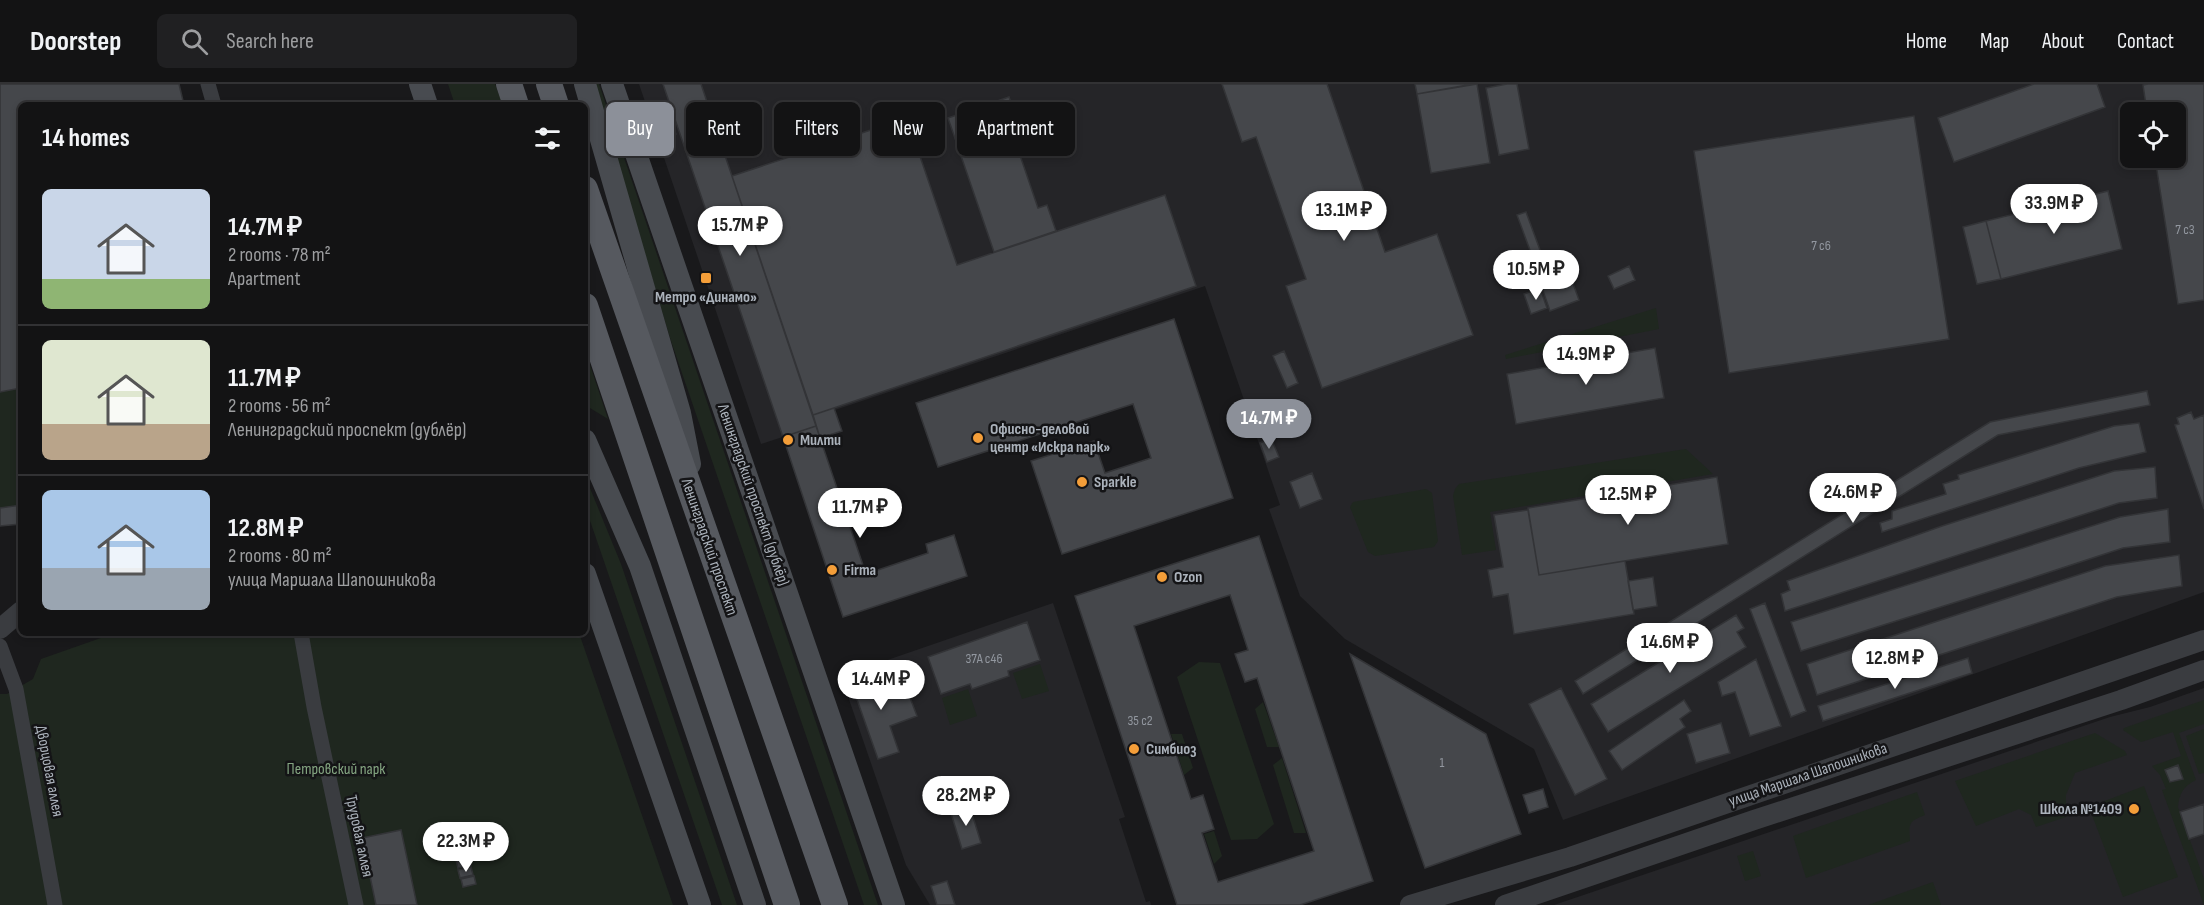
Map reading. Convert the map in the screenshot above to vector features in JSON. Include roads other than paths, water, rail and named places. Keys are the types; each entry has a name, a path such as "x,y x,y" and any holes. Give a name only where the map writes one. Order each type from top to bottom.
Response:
{"main road":[{"path":"420,84 426,102"},
{"path":"509,84 515,102"},
{"path":"549,84 555,102"},
{"path":"585,84 680,413 706,539"},
{"name":"Ленинградский проспект (дублёр)","path":"612,84 894,905"},
{"name":"Ленинградский проспект","path":"588,198 835,905"},
{"path":"588,315 787,905"},
{"path":"588,447 640,566 755,905"},
{"path":"588,583 700,905"}],"street":[{"path":"208,84 213,102"},
{"path":"0,629 18,614"},
{"name":"Трудовая аллея","path":"301,636 310,690 356,905"},
{"name":"улица Маршала Шапошникова","path":"1410,905 1570,857 2204,640"},
{"name":"Дворцовая аллея","path":"0,646 16,689 55,905"},
{"name":"улица Маршала Шапошникова","path":"1504,905 2204,670"}],"place":[{"name":"Метро «Динамо»","path":"706,278"},
{"name":"Офисно-деловой центр «Искра парк»","path":"978,438"},
{"name":"Милти","path":"788,440"},
{"name":"Sparkle","path":"1082,482"},
{"name":"Firma","path":"832,570"},
{"name":"Ozon","path":"1162,577"},
{"name":"Симбиоз","path":"1134,749"},
{"name":"Школа №1409","path":"2134,809"}],"park label":[{"name":"Петровский парк","path":"336,769"}]}
